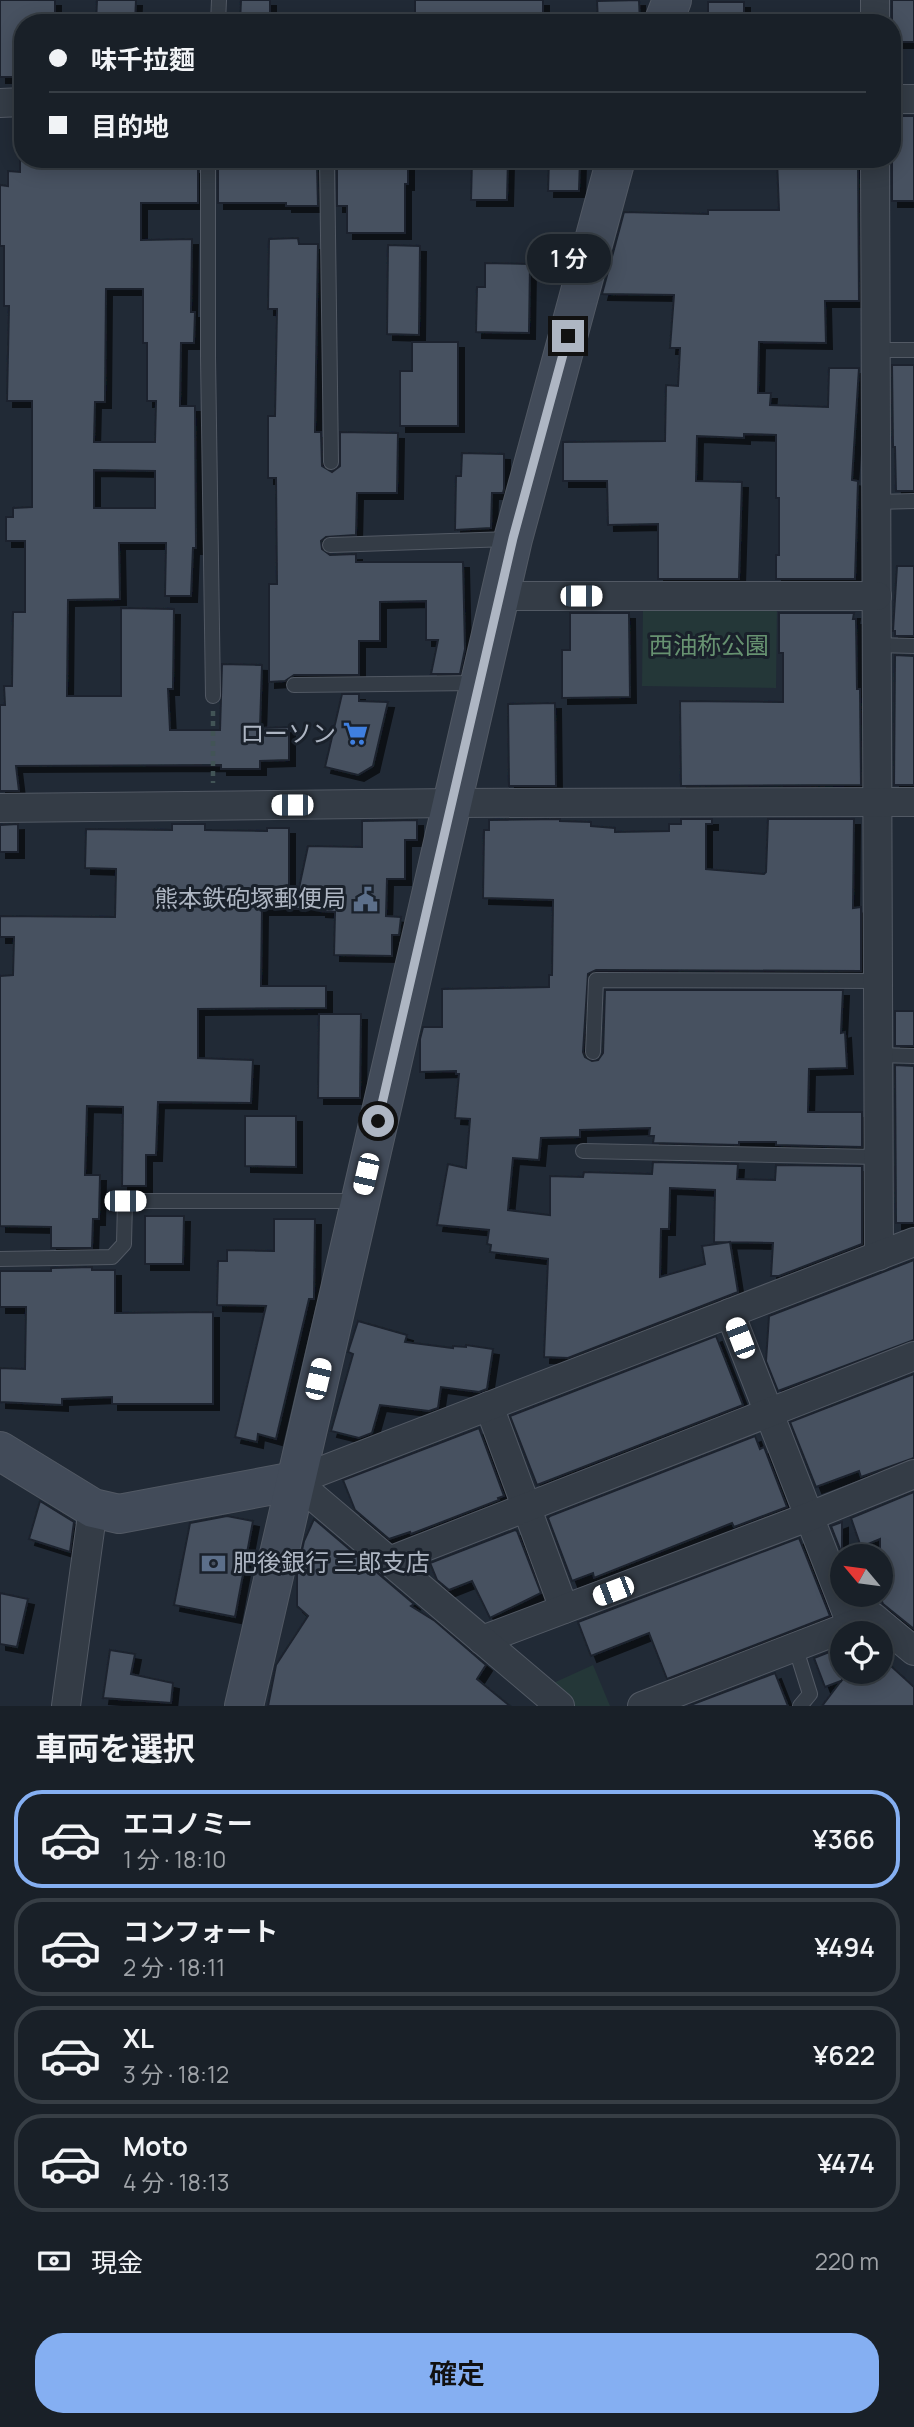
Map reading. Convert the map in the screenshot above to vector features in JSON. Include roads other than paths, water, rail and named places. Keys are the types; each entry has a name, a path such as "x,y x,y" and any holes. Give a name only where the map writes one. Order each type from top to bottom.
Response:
{"street":[{"path":"244,1706 513,538 614,168"},
{"path":"875,168 879,1256"},
{"path":"500,596 877,596"},
{"path":"0,808 914,802"},
{"path":"0,1451 93,1508 119,1514 295,1481 914,1242"},
{"path":"730,1313 850,1621"},
{"path":"389,1561 914,1356"},
{"path":"489,1406 564,1609"},
{"path":"482,1640 808,1517 914,1474"},
{"path":"295,1481 560,1706"},
{"path":"65,1706 93,1508"},
{"path":"860,1621 873,1617 878,1621"},
{"path":"642,1706 830,1632"},
{"path":"893,1634 914,1651"}],"lane":[{"path":"208,168 213,696"},
{"path":"327,168 331,462"},
{"path":"876,350 914,350"},
{"path":"876,502 914,501"},
{"path":"330,545 513,538"},
{"path":"877,645 914,646"},
{"path":"293,685 480,683"},
{"path":"593,1052 596,980 878,981"},
{"path":"879,1055 914,1055"},
{"path":"583,1151 879,1157"},
{"path":"0,1259 112,1257 124,1244 125,1201 359,1201"},
{"path":"795,1646 810,1694 800,1706"}],"place":[{"name":"ローソン","path":"356,734"},
{"name":"熊本鉄砲塚郵便局","path":"366,899"},
{"name":"肥後銀行 三郎支店","path":"213,1563"}],"park label":[{"name":"西油称公園","path":"709,646"}]}
